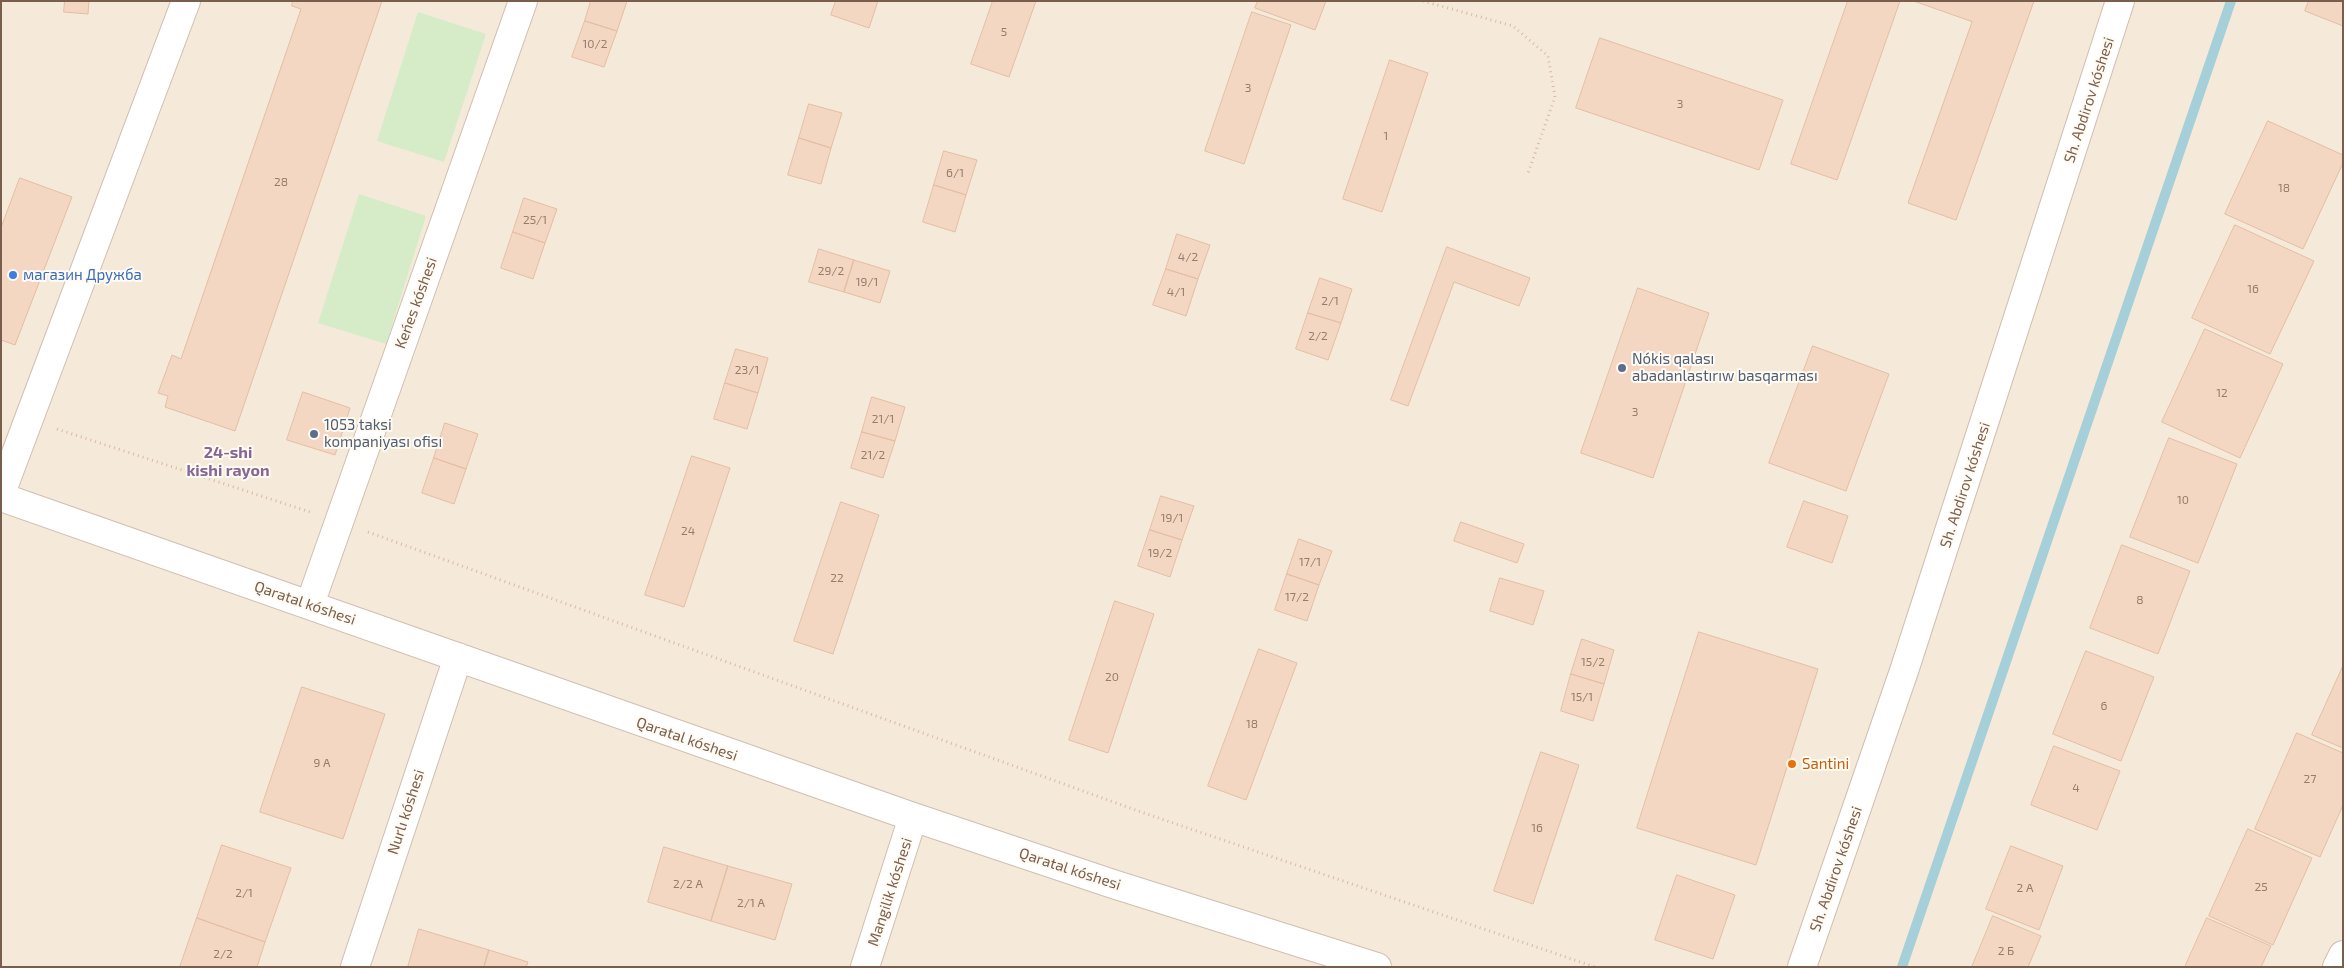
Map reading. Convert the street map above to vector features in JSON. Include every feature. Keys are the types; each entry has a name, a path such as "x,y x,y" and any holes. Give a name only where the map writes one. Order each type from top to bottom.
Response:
{"street":[{"path":"1,493 186,1"},
{"name":"Keńes kóshesi","path":"310,604 337,522 523,1"},
{"name":"Sh. Abdirov kóshesi","path":"1802,967 1905,668 2120,1"},
{"name":"Qaratal kóshesi","path":"1,497 914,817 1113,884 1377,967"},
{"name":"Nurlı kóshesi","path":"354,967 458,657"},
{"name":"Mangilik kóshesi","path":"866,967 914,817"},
{"path":"2337,967 2343,955"}],"path":[{"path":"1423,1 1513,26 1548,56 1555,97 1526,176"},
{"path":"30,420 337,522 1141,812 1595,967"}],"shaded area":[{"path":"1,1 2343,1 2343,967 1,967"}],"green space":[{"path":"418,12 486,34 444,162 377,141"},
{"path":"359,194 426,216 386,344 318,323"}],"building":[{"path":"65,1 89,1 88,14 64,12"},
{"path":"293,1 382,1 235,431 165,407 168,396 158,393 172,355 181,359 301,9 292,6"},
{"path":"591,1 627,1 617,31 585,21"},
{"path":"836,1 878,1 869,28 831,15"},
{"path":"993,1 1036,1 1009,77 971,64"},
{"path":"1258,1 1326,1 1315,30 1255,8"},
{"path":"1848,1 1900,1 1837,180 1791,164"},
{"path":"1914,1 2034,1 1956,220 1908,203 1972,22"},
{"path":"2309,1 2343,1 2343,26 2305,11"},
{"path":"1252,12 1291,25 1244,164 1205,151"},
{"path":"585,21 617,31 604,67 572,57"},
{"path":"1600,38 1783,100 1759,170 1576,108"},
{"path":"1390,60 1428,73 1382,212 1343,199"},
{"path":"809,104 842,113 831,148 799,138"},
{"path":"2268,121 2343,155 2343,163 2303,249 2225,214"},
{"path":"799,138 831,148 821,184 788,175"},
{"path":"944,151 977,160 966,195 934,185"},
{"path":"20,178 72,197 15,345 1,340 1,228"},
{"path":"934,185 966,195 955,232 923,222"},
{"path":"524,198 557,209 545,243 513,232"},
{"path":"2235,225 2314,261 2270,354 2192,318"},
{"path":"513,232 545,243 533,279 501,268"},
{"path":"1177,234 1210,245 1198,279 1166,269"},
{"path":"1447,247 1530,278 1519,306 1454,282 1408,406 1391,400"},
{"path":"819,249 854,260 844,292 809,282"},
{"path":"854,260 890,271 880,303 844,292"},
{"path":"1166,269 1198,279 1186,316 1153,305"},
{"path":"1320,278 1352,289 1341,323 1308,313"},
{"path":"1638,288 1709,313 1653,478 1581,453"},
{"path":"1308,313 1341,323 1328,360 1296,349"},
{"path":"2205,329 2283,364 2240,458 2162,422"},
{"path":"1813,346 1889,374 1846,491 1769,463"},
{"path":"736,349 768,358 758,393 725,383"},
{"path":"725,383 758,393 747,429 714,419"},
{"path":"303,392 350,408 335,455 287,440"},
{"path":"872,397 905,407 895,441 862,432"},
{"path":"445,423 478,434 466,469 434,458"},
{"path":"862,432 895,441 883,478 851,468"},
{"path":"2169,438 2237,464 2198,563 2130,537"},
{"path":"692,456 730,468 684,607 645,595"},
{"path":"434,458 466,469 454,504 422,493"},
{"path":"1161,496 1194,506 1182,540 1150,530"},
{"path":"1804,501 1848,516 1832,563 1787,547"},
{"path":"841,502 879,515 833,654 794,641"},
{"path":"1461,522 1524,544 1517,563 1454,541"},
{"path":"1150,530 1182,540 1170,577 1138,566"},
{"path":"1299,539 1332,551 1319,585 1287,574"},
{"path":"2122,545 2190,571 2158,654 2090,628"},
{"path":"1287,574 1319,585 1307,621 1275,610"},
{"path":"1500,578 1544,591 1533,625 1490,611"},
{"path":"1115,601 1154,614 1108,753 1069,740"},
{"path":"1699,632 1818,669 1756,865 1637,828"},
{"path":"1582,639 1614,650 1604,684 1571,674"},
{"path":"1259,649 1297,663 1246,800 1208,786"},
{"path":"2086,651 2154,677 2121,761 2053,734"},
{"path":"2343,666 2343,748 2312,735"},
{"path":"1571,674 1604,684 1593,721 1561,711"},
{"path":"302,687 385,714 343,839 260,812"},
{"path":"2297,733 2343,753 2343,805 2320,857 2255,829"},
{"path":"2054,746 2120,771 2097,830 2031,805"},
{"path":"1541,752 1579,765 1533,904 1494,891"},
{"path":"2248,829 2312,858 2273,945 2209,916"},
{"path":"222,845 291,868 265,942 197,918"},
{"path":"2011,846 2063,866 2039,930 1986,909"},
{"path":"664,847 728,866 711,921 648,902"},
{"path":"728,866 792,884 775,940 711,921"},
{"path":"1677,875 1735,895 1713,959 1655,940"},
{"path":"1993,916 2041,936 2028,967 1972,967"},
{"path":"197,918 265,942 257,967 180,967"},
{"path":"2207,918 2271,946 2261,967 2185,967"},
{"path":"419,929 489,950 484,967 408,967"},
{"path":"489,950 528,962 526,967 484,967"}],"waterway":[{"path":"1902,967 2231,1"}],"place":[{"name":"магазин Дружба","path":"13,275"},
{"name":"Nókis qalası abadanlastırıw basqarması","path":"1622,368"},
{"name":"1053 taksi kompaniyası ofisı","path":"314,434"},
{"name":"Santini","path":"1792,764"}],"district":[{"name":"24-shi kishi rayon","path":"228,462"}]}
